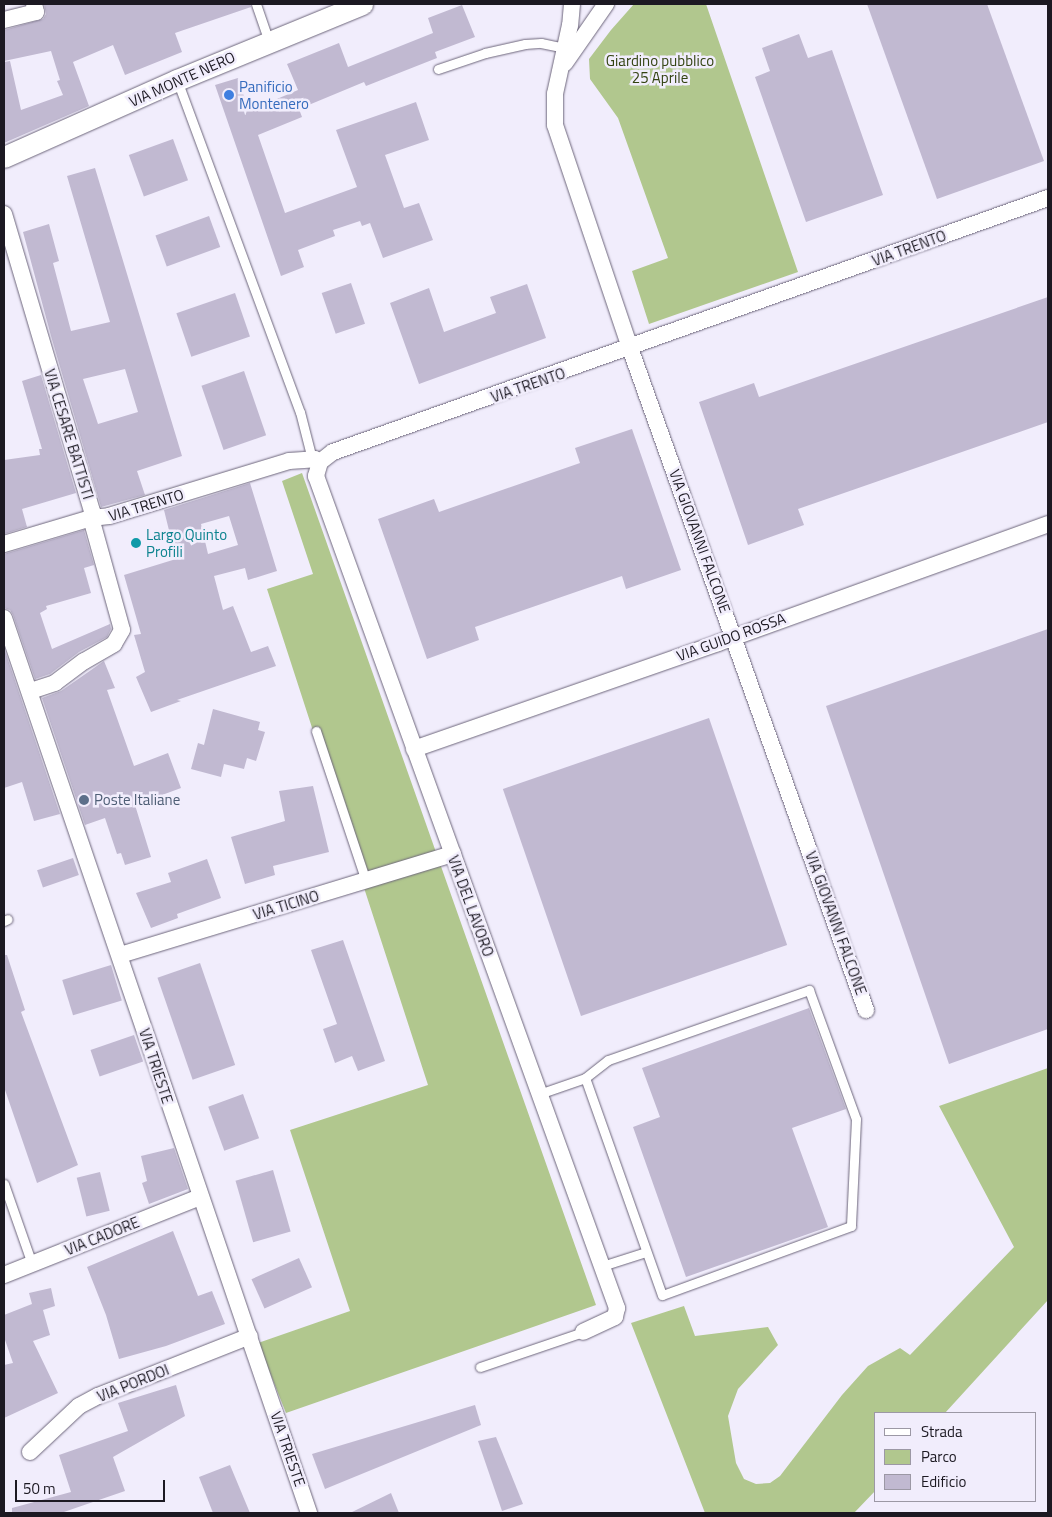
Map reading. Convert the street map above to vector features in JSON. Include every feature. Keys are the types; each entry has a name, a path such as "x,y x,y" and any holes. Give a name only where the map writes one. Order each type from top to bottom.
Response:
{"street":[{"path":"4,20 36,12 34,4"},
{"name":"VIA MONTE NERO","path":"4,157 270,41 340,8 362,4"},
{"name":"VIA GIOVANNI FALCONE","path":"572,4 555,94 555,125 630,348 866,1010"},
{"name":"VIA GIOVANNI FALCONE","path":"561,69 606,4"},
{"name":"VIA TRENTO","path":"4,544 91,518 109,516 288,461 316,460 333,452 1048,198"},
{"name":"VIA CESARE BATTISTI","path":"4,214 92,511 91,518 121,624 121,635 114,644 84,661 55,684 30,691"},
{"name":"VIA DEL LAVORO","path":"316,460 316,476 617,1308 615,1317 583,1332"},
{"name":"VIA GUIDO ROSSA","path":"414,749 1048,524"},
{"name":"VIA TRIESTE","path":"4,618 309,1513"},
{"name":"VIA TICINO","path":"120,955 453,854"},
{"name":"VIA CADORE","path":"4,1275 200,1197"},
{"name":"VIA PORDOI","path":"30,1452 79,1406 98,1396 250,1336"}],"lane":[{"path":"256,4 270,41"},
{"path":"438,69 485,53 525,44 541,42 565,48"},
{"path":"177,80 316,460"},
{"path":"316,731 366,881"},
{"path":"539,1094 585,1078 608,1060 809,990 856,1119 851,1226 662,1295 585,1078"},
{"path":"4,1184 32,1264"},
{"path":"602,1266 646,1252"},
{"path":"480,1367 583,1332"}],"green space":[{"name":"Giardino pubblico 25 Aprile","path":"634,4 706,4 798,272 649,324 632,271 668,258 618,118 590,79 589,59"},
{"path":"302,473 596,1305 286,1413 258,1343 350,1311 290,1130 428,1085 267,589 313,574 282,481"},
{"path":"1048,1068 1048,1300 946,1412 874,1412 874,1492 854,1513 705,1513 631,1323 684,1306 695,1336 768,1327 778,1345 738,1389 728,1416 736,1463 744,1479 756,1484 770,1483 780,1476 842,1395 868,1366 900,1348 910,1355 1014,1247 939,1106"}],"building":[{"path":"44,4 250,4 251,7 175,33 182,52 125,75 113,45 73,62 89,106 4,143 4,62 10,61 21,110 63,95 57,81 60,80 51,51 4,61 4,30 43,19 46,14"},
{"path":"867,4 987,4 1044,161 937,199"},
{"path":"462,5 475,37 435,52 437,58 366,86 364,82 299,109 302,117 258,135 285,213 357,187 336,130 416,102 429,140 385,155 404,208 419,203 433,240 383,258 370,223 362,226 360,221 333,230 335,236 298,250 304,267 281,276 215,85 238,78 249,111 298,90 287,64 339,43 348,67 433,33 428,18"},
{"path":"799,34 808,58 832,50 883,195 806,222 755,77 770,71 762,48"},
{"path":"173,139 188,180 144,196 129,155"},
{"path":"95,168 182,456 137,471 145,495 101,507 23,232 49,224 59,261 53,263 71,331 110,322 67,176","holes":["125,369 138,412 98,424 83,379"]},
{"path":"209,216 220,247 167,267 155,235"},
{"path":"351,283 365,324 336,334 322,293"},
{"path":"527,284 546,338 419,384 390,303 429,288 444,332 496,313 490,297"},
{"path":"235,293 250,336 191,357 176,313"},
{"path":"1048,297 1048,422 798,509 804,525 748,545 699,402 754,383 759,397"},
{"path":"244,371 266,435 224,450 201,386"},
{"path":"41,375 76,493 22,509 27,527 4,534 4,460 40,455 39,449 42,449 22,381"},
{"path":"632,429 681,570 626,589 622,576 475,627 479,640 427,659 378,519 434,499 439,512 580,463 575,448"},
{"path":"250,483 277,571 248,580 245,568 214,576 223,610 233,606 251,652 268,646 276,666 177,700 181,701 151,712 136,677 145,672 134,635 141,634 124,575 176,559 164,510","holes":["229,516 238,545 208,554 201,524"]},
{"path":"84,530 94,565 84,568 91,593 46,606 47,609 40,613 52,649 110,624 111,629 107,637 79,652 50,674 35,679 13,615 10,610 4,608 4,554"},
{"path":"1048,629 1048,1029 949,1064 826,706"},
{"path":"4,648 60,814 34,821 22,782 4,788"},
{"path":"104,661 115,688 107,690 134,766 168,753 181,788 135,805 151,857 125,865 121,853 117,854 105,818 85,825 42,698 61,691"},
{"path":"213,709 260,722 258,730 265,732 256,761 247,758 244,769 224,764 221,777 191,769 198,743 204,745"},
{"path":"709,718 787,945 581,1016 503,789"},
{"path":"313,786 329,852 273,866 275,875 245,884 231,837 285,821 279,791"},
{"path":"73,858 79,875 43,887 37,870"},
{"path":"207,859 221,898 177,914 178,918 151,928 136,893 171,882 168,873"},
{"path":"343,940 385,1061 358,1071 352,1056 335,1063 323,1029 337,1024 311,950"},
{"path":"4,955 7,955 25,1010 21,1012 78,1165 37,1183 4,1087"},
{"path":"200,963 235,1065 193,1080 157,978"},
{"path":"111,965 122,1000 73,1015 62,980"},
{"path":"809,1008 846,1109 792,1128 828,1227 686,1277 633,1127 660,1117 642,1068"},
{"path":"134,1035 143,1061 100,1076 91,1050"},
{"path":"243,1094 259,1138 224,1151 208,1107"},
{"path":"174,1148 188,1189 149,1204 142,1183 147,1181 141,1156"},
{"path":"273,1170 291,1232 253,1242 236,1181"},
{"path":"100,1172 110,1211 86,1217 77,1178"},
{"path":"173,1231 198,1296 212,1291 225,1324 166,1346 119,1359 106,1315 87,1267"},
{"path":"299,1258 312,1287 265,1308 251,1279"},
{"path":"51,1288 55,1306 43,1310 50,1335 33,1341 58,1393 4,1418 4,1365 13,1363 4,1337 4,1315 32,1304 29,1293"},
{"path":"176,1385 185,1416 113,1457 125,1491 61,1513 12,1513 12,1508 71,1492 59,1455 128,1431 118,1403"},
{"path":"475,1405 481,1425 325,1489 312,1454"},
{"path":"496,1437 523,1504 502,1511 478,1441"},
{"path":"230,1465 250,1513 213,1513 199,1477"},
{"path":"391,1493 399,1513 350,1513"}],"place":[{"name":"Panificio Montenero","path":"229,95"},
{"name":"Largo Quinto Profili","path":"136,543"},
{"name":"Poste Italiane","path":"84,800"}]}
